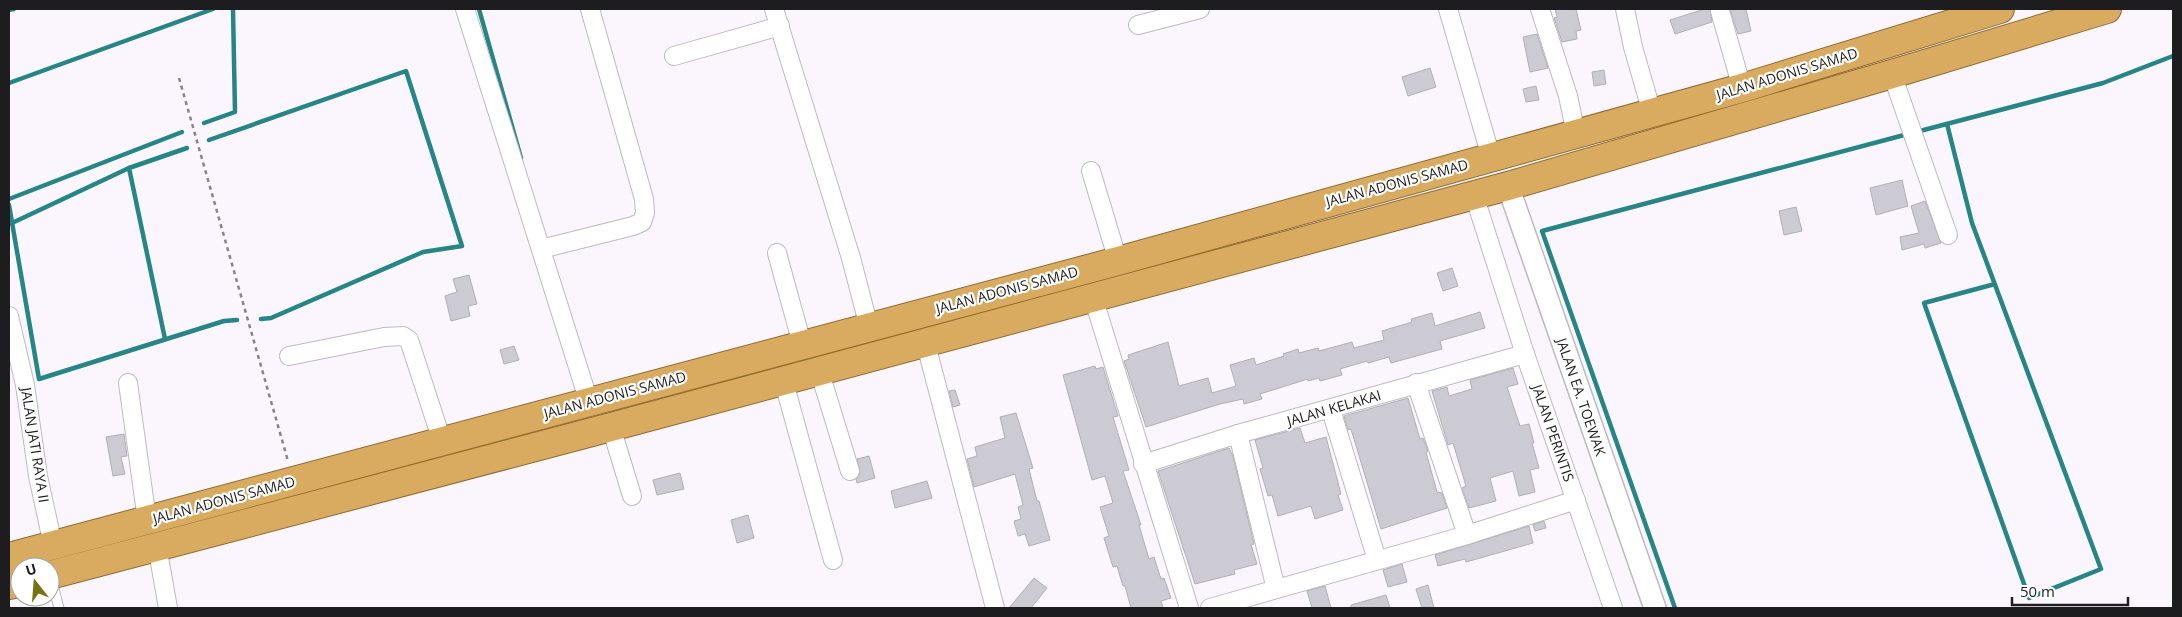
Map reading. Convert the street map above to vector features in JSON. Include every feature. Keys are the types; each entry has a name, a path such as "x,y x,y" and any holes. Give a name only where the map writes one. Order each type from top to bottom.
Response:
{"highway":[{"name":"JALAN ADONIS SAMAD","path":"9,557 1118,261 1742,88 2000,9"},
{"path":"60,572 611,427 783,379 819,370 927,351 1095,306 1706,129 2107,9"},
{"path":"1698,100 1706,129"}],"street":[{"path":"465,9 588,402"},
{"path":"541,249 633,226 642,222 645,213 644,199 590,9"},
{"path":"774,9 851,258 870,327"},
{"path":"1138,25 1200,9"},
{"path":"1448,9 1491,157"},
{"path":"1540,9 1568,96 1576,134"},
{"path":"1624,9 1652,113"},
{"path":"1720,11 1742,88"},
{"path":"674,56 780,26"},
{"path":"1892,74 1948,235"},
{"path":"1091,170 1118,261"},
{"name":"JALAN EA. TOEWAK","path":"1508,186 1655,608"},
{"name":"JALAN PERINTIS","path":"1474,195 1525,354 1613,608"},
{"path":"778,253 802,344"},
{"path":"1095,306 1189,608"},
{"name":"JALAN JATI RAYA II","path":"9,316 25,386 38,476 53,545"},
{"path":"289,356 384,337 402,336 409,340 442,441"},
{"path":"927,351 995,608"},
{"name":"JALAN KELAKAI","path":"1144,464 1238,434 1330,410 1416,383 1525,354"},
{"path":"819,370 850,471"},
{"path":"783,379 833,560"},
{"path":"128,383 147,520"},
{"path":"1416,383 1467,535"},
{"path":"1330,410 1377,560"},
{"path":"611,427 631,493"},
{"path":"1238,434 1276,589"},
{"path":"1210,608 1467,535 1576,500"},
{"path":"156,546 166,600"}],"path":[{"path":"179,78 294,481"}],"building":[{"path":"1555,9 1576,9 1581,30 1576,31 1577,39 1562,42 1554,18 1557,17"},
{"path":"1710,9 1712,22 1675,34 1670,20"},
{"path":"1730,9 1746,9 1751,31 1738,34"},
{"path":"1537,34 1548,68 1530,72 1523,37"},
{"path":"1430,68 1436,87 1408,96 1402,77"},
{"path":"1604,70 1606,84 1594,86 1592,72"},
{"path":"1536,86 1539,100 1526,102 1523,89"},
{"path":"1902,180 1908,206 1876,215 1870,188"},
{"path":"1925,201 1941,243 1925,248 1924,244 1902,250 1900,237 1919,233 1911,206"},
{"path":"1796,207 1802,231 1784,235 1779,211"},
{"path":"1452,268 1458,286 1443,291 1437,273"},
{"path":"469,275 477,304 468,306 470,316 451,321 445,296 457,292 453,279"},
{"path":"1480,312 1485,328 1440,341 1442,349 1391,363 1389,357 1368,363 1367,361 1340,369 1342,375 1320,381 1319,378 1308,381 1308,379 1260,394 1262,399 1244,404 1243,399 1220,404 1146,427 1124,361 1129,359 1128,355 1168,342 1179,386 1208,378 1212,393 1236,386 1230,365 1254,358 1256,365 1284,356 1283,354 1298,349 1299,353 1318,348 1319,351 1352,342 1354,348 1384,340 1382,331 1412,322 1411,319 1432,313 1435,326"},
{"path":"514,346 519,360 504,364 500,350"},
{"path":"1095,366 1096,369 1103,367 1118,416 1113,417 1129,470 1123,471 1141,525 1139,525 1149,559 1154,557 1161,579 1164,578 1171,598 1161,601 1163,608 1131,608 1125,586 1123,586 1117,566 1113,567 1104,538 1109,536 1100,507 1113,503 1105,476 1092,480 1063,375"},
{"path":"1513,368 1518,384 1507,387 1520,426 1529,424 1539,468 1530,470 1535,492 1519,496 1513,471 1490,478 1496,501 1469,508 1462,488 1466,486 1453,443 1448,445 1432,391 1447,387 1449,396 1472,389 1470,380"},
{"path":"955,390 960,405 953,407 949,391"},
{"path":"1408,398 1420,439 1423,438 1428,451 1426,452 1437,492 1442,493 1447,508 1381,529 1351,429 1348,430 1344,416"},
{"path":"1016,413 1033,468 1029,469 1037,501 1039,501 1050,540 1029,546 1025,534 1018,536 1014,521 1021,519 1018,507 1023,505 1015,474 974,487 967,459 977,456 975,447 1005,438 1000,417"},
{"path":"1300,428 1305,443 1326,437 1341,494 1338,495 1343,510 1315,519 1311,506 1278,516 1272,495 1268,496 1260,469 1263,468 1255,440"},
{"path":"124,434 127,456 121,457 125,474 113,476 106,437"},
{"path":"1229,448 1233,456 1254,544 1251,545 1257,564 1234,570 1235,574 1195,584 1158,471"},
{"path":"869,456 875,478 857,483 856,479 860,473 857,459"},
{"path":"680,473 684,489 657,495 653,480"},
{"path":"927,481 932,498 895,508 891,491"},
{"path":"748,515 754,538 737,543 731,520"},
{"path":"1544,521 1546,528 1535,531 1533,525"},
{"path":"1529,526 1533,543 1466,562 1465,559 1438,566 1435,555"},
{"path":"1402,564 1407,582 1388,587 1383,570"},
{"path":"1034,578 1047,588 1031,608 1009,608"},
{"path":"1428,585 1434,608 1422,608 1416,589"},
{"path":"1325,586 1331,608 1312,608 1307,591"},
{"path":"1386,595 1390,608 1351,608 1351,605"}],"waterway":[{"path":"9,10 14,9"},
{"path":"9,83 213,9"},
{"path":"204,123 235,112 233,9"},
{"path":"479,9 521,158"},
{"path":"1916,132 2103,83 2173,56"},
{"path":"209,140 406,71 462,246 423,252 271,318 261,319"},
{"path":"1947,124 1972,223 2101,569 2029,598 1924,303 1995,284"},
{"path":"9,199 182,132"},
{"path":"1675,608 1542,231 1908,134"},
{"path":"12,223 129,168 187,148"},
{"path":"129,168 165,339"},
{"path":"9,205 39,379 224,321 237,320"}]}
